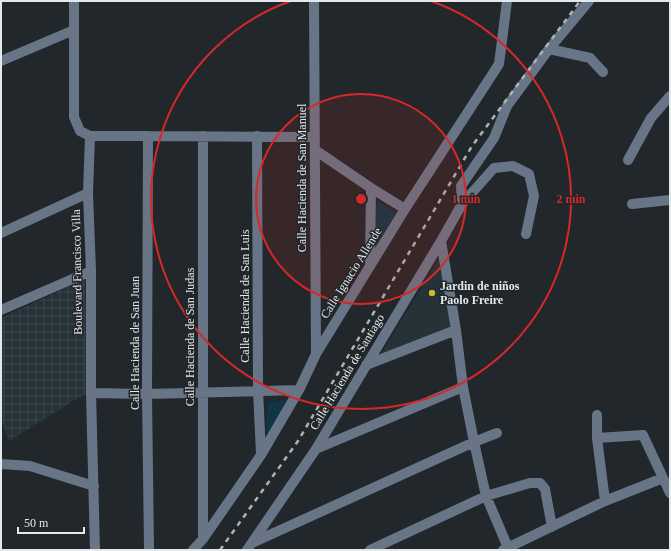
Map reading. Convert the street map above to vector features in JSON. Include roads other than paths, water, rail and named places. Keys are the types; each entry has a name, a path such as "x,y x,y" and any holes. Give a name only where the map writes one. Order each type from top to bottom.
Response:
{"street":[{"path":"74,1 74,117 80,131 90,136 315,137"},
{"name":"Calle Hacienda de San Manuel","path":"314,1 316,354"},
{"name":"Calle Ignacio Allende","path":"193,550 203,539 261,454 299,390 316,354 405,209 499,64 507,1"},
{"path":"462,204 461,186 494,138 507,106 549,49 589,1"},
{"path":"1,61 74,30"},
{"path":"549,49 590,58 603,72"},
{"path":"628,160 651,118 670,96"},
{"name":"Boulevard Francisco Villa","path":"90,136 88,192 91,271 91,393 95,550"},
{"name":"Calle Hacienda de San Juan","path":"148,136 147,394 149,550"},
{"name":"Calle Hacienda de San Judas","path":"203,136 203,539"},
{"name":"Calle Hacienda de San Luis","path":"257,136 258,390 261,454"},
{"path":"316,150 371,188 405,209"},
{"name":"Calle Hacienda de Santiago","path":"250,546 316,449 462,204 494,168 513,166 528,174 534,196 526,234"},
{"path":"370,266 371,188"},
{"path":"1,233 88,192"},
{"path":"632,204 670,200"},
{"path":"441,241 456,330 463,387 474,442 486,496 507,549 606,502 663,478"},
{"path":"1,310 91,271"},
{"path":"366,365 456,330"},
{"path":"316,449 463,387"},
{"path":"91,393 147,394 299,390"},
{"path":"597,416 597,438 606,502"},
{"path":"250,546 474,442 497,433"},
{"path":"597,438 643,435 670,493"},
{"path":"1,464 30,466 94,486"},
{"path":"370,550 486,496 530,482 540,483 545,490 552,527"}],"railway":[{"path":"220,550 298,441 472,146 580,1"}],"place":[{"name":"Jardin de niños Paolo Freire","path":"432,293"}]}
